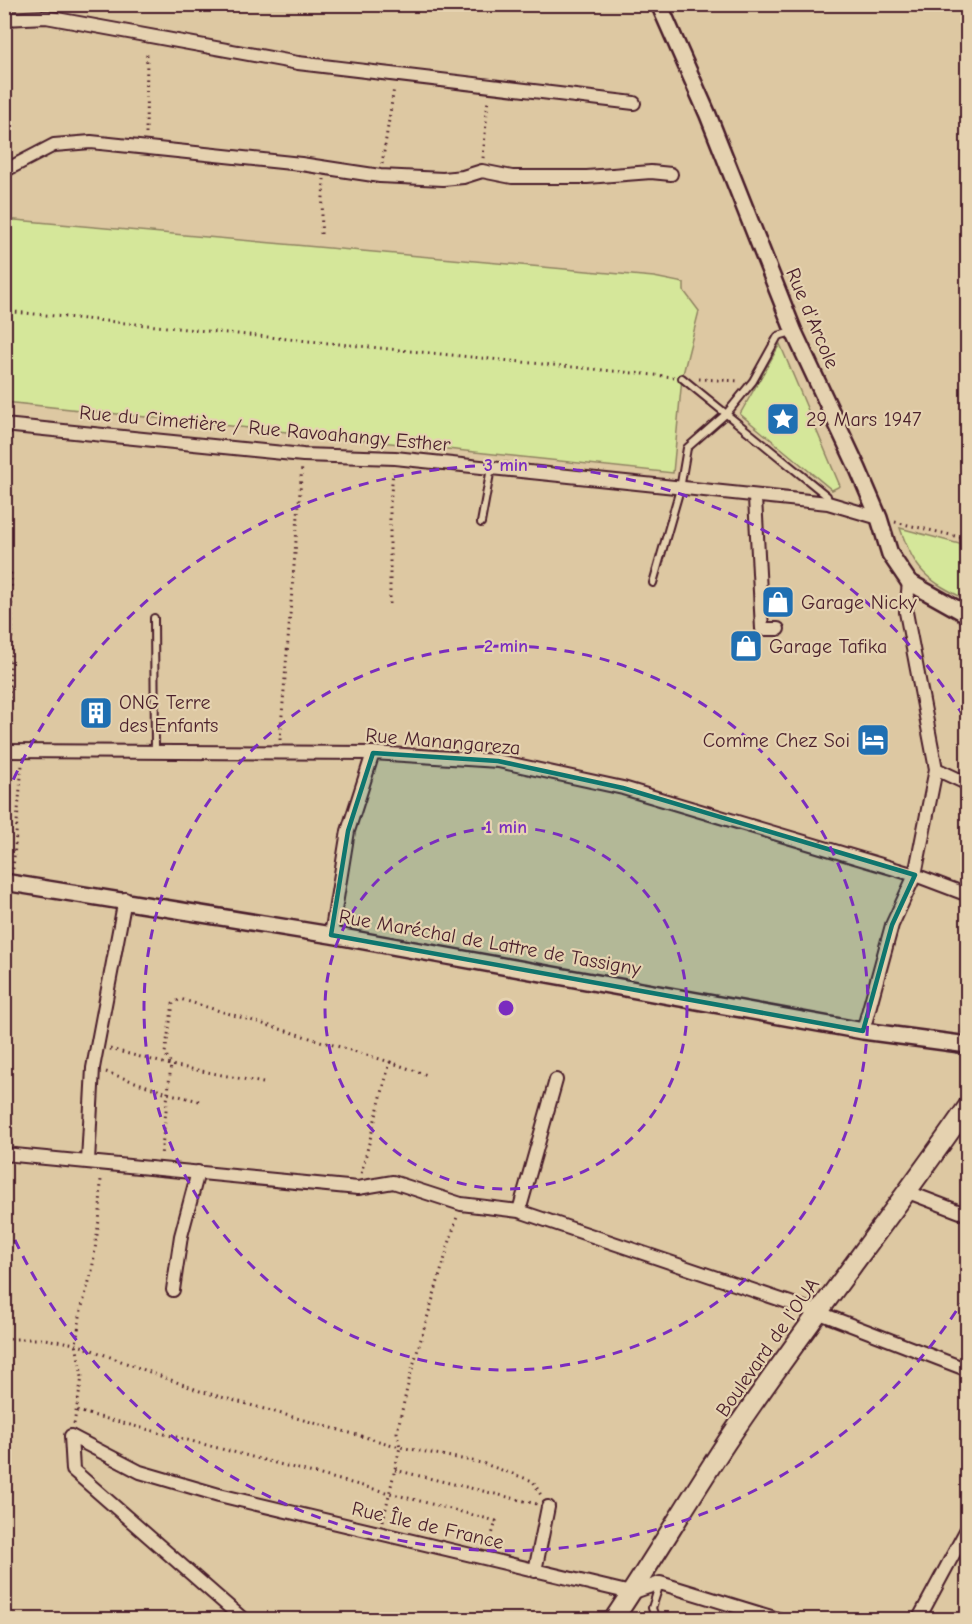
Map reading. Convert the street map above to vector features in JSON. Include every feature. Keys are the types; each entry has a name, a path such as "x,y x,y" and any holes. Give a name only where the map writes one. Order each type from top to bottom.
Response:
{"main road":[{"name":"Boulevard de l'OUA","path":"613,1620 726,1443 968,1106"}],"street":[{"name":"Rue d'Arcole","path":"659,4 708,115 794,332 879,518 890,554 909,582 968,615"},
{"path":"4,19 46,17 298,63 634,103"},
{"path":"4,171 54,145 91,142 380,176 464,177 482,171 512,177 587,177 651,172 671,174"},
{"name":"Rue du Cimetière / Rue Ravoahangy Esther","path":"4,425 303,454 395,458 755,498 828,503 879,518"},
{"path":"755,498 762,629 778,629"},
{"path":"863,1031 891,925 915,875 936,769 906,612 909,582"},
{"name":"Rue Manangareza","path":"6,751 154,750 279,754 373,753 498,761 623,788 915,875 968,895"},
{"path":"331,935 348,831 373,753"},
{"path":"936,769 968,784"},
{"name":"Rue Maréchal de Lattre de Tassigny","path":"8,882 125,899 863,1031 968,1045"},
{"path":"88,1161 93,1068 125,899"},
{"path":"519,1211 556,1080"},
{"path":"4,1154 358,1188 393,1182 461,1204 519,1211 818,1312 968,1370"},
{"path":"173,1290 181,1236 198,1173"},
{"path":"908,1192 968,1215"},
{"path":"71,1436 73,1470 244,1620"},
{"name":"Rue Île de France","path":"71,1436 140,1472 219,1495 631,1593"},
{"path":"535,1571 548,1507"},
{"path":"918,1620 968,1527"},
{"path":"631,1593 660,1582 781,1620"}],"lane":[{"path":"653,582 680,489 687,448 727,413 753,381 778,336 794,332"},
{"path":"682,378 827,496 828,503"},
{"path":"481,524 491,468"},
{"path":"154,618 154,750"},
{"path":"656,1620 652,1608 660,1582"}],"path":[{"path":"146,148 147,52"},
{"path":"380,176 396,74"},
{"path":"482,171 489,98 493,86"},
{"path":"321,234 321,190 326,169"},
{"path":"4,310 682,378 753,381"},
{"path":"279,754 290,628 294,537 303,454"},
{"path":"390,604 390,504 395,458"},
{"path":"879,518 968,539"},
{"path":"4,573 11,574 12,631 6,751"},
{"path":"4,631 12,631"},
{"path":"8,882 23,751"},
{"path":"159,1169 171,1065 165,1053 173,1004 180,999 427,1075"},
{"path":"98,1045 171,1065 263,1083"},
{"path":"358,1188 390,1062"},
{"path":"93,1068 167,1093 203,1102"},
{"path":"71,1436 81,1377 76,1344 95,1248 103,1163"},
{"path":"380,1534 400,1447 397,1432 410,1376 461,1204"},
{"path":"4,1339 44,1339 76,1344 200,1391 400,1447 482,1463 533,1481 548,1507"},
{"path":"77,1411 496,1521 486,1558"},
{"path":"394,1470 548,1507"}],"highlighted area":[{"path":"373,753 498,761 623,788 915,875 892,925 863,1031 331,935 348,831"}],"green space":[{"path":"4,219 654,277 684,283 684,291 699,311 682,378 673,473 5,402"},
{"path":"780,344 840,486 832,490 740,414"},
{"path":"900,528 967,546 967,600 924,573 911,555"}],"waterway":[{"path":"949,1050 968,1053"}],"place":[{"name":"29 Mars 1947","path":"783,419"},
{"name":"Garage Nicky","path":"778,602"},
{"name":"Garage Tafika","path":"746,646"},
{"name":"ONG Terre des Enfants","path":"96,713"},
{"name":"Comme Chez Soi","path":"873,740"}]}
